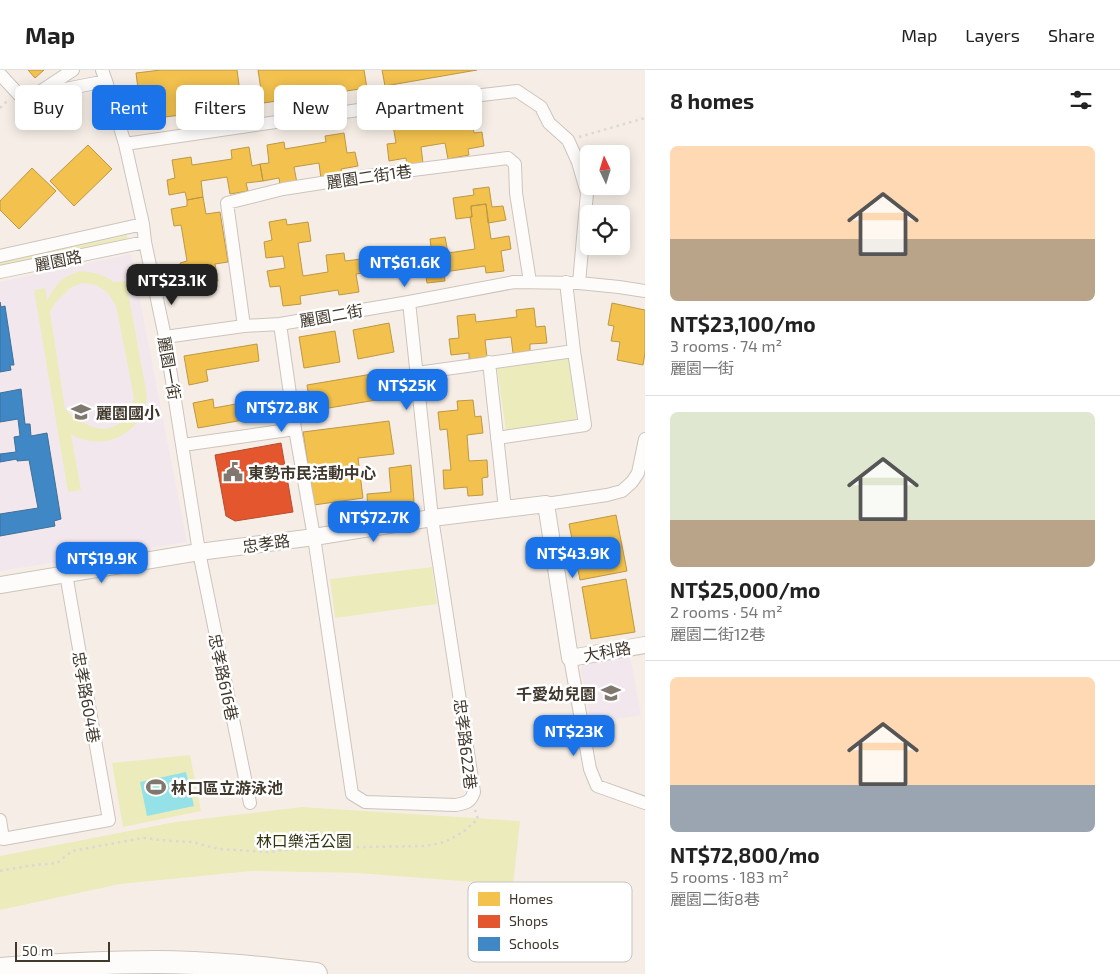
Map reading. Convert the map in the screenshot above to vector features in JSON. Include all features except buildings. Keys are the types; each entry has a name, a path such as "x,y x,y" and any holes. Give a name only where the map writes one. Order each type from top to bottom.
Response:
{"highway":[{"path":"0,969 157,962 226,965 316,974"}],"street":[{"path":"50,85 73,70"},
{"path":"0,74 15,90"},
{"path":"70,85 104,75"},
{"name":"麗園一街","path":"104,75 125,144 143,224 165,337 199,552"},
{"path":"125,144 386,106 517,91 541,107 549,123 568,140 578,162 587,193 573,283 574,351 585,425 497,438"},
{"name":"麗園二街1巷","path":"244,326 227,203 283,189 364,176 508,158 515,164 516,193 530,282"},
{"name":"麗園路","path":"0,256 143,224"},
{"name":"麗園路","path":"0,272 145,242"},
{"name":"麗園二街","path":"165,337 244,326 280,324 514,282 573,283 645,291"},
{"name":"忠孝路622巷","path":"280,324 352,794 365,802 456,805 472,799 474,792 432,518 410,302"},
{"path":"417,373 574,351"},
{"path":"489,362 505,509"},
{"path":"183,445 295,429"},
{"name":"忠孝路","path":"0,585 199,552 606,495 622,491 632,482 638,473 645,439"},
{"path":"546,504 570,658 590,769 597,786 645,803"},
{"name":"忠孝路616巷","path":"199,552 250,803"},
{"name":"忠孝路604巷","path":"0,820 3,839 109,820 66,574"},
{"name":"大科路","path":"570,658 645,645"}],"path":[{"path":"568,140 645,118"},
{"path":"0,871 56,863 72,851 143,838 192,842 219,849 268,852 303,848 425,846 445,842 463,832 478,819 472,799"}],"shaded area":[{"name":"麗園國小","path":"131,254 187,542 0,571 0,282"},
{"name":"千愛幼兒園","path":"630,655 641,715 591,723 581,670 584,662"}],"green space":[{"path":"127,235 128,242 0,269 0,262"},
{"path":"80,271 90,272 102,275 114,282 126,281 147,396 143,413 137,422 131,429 116,438 99,442 79,438 71,434 81,490 68,492 34,290 45,288 47,300 60,281","holes":["82,283 96,285 107,292 116,306 134,398 121,422 114,427 106,429 84,423 65,409 50,312 55,303 70,288"]},
{"path":"569,358 577,422 506,431 497,368"},
{"path":"432,567 437,604 335,618 330,579"},
{"name":"林口區立游泳池","path":"190,755 201,811 123,827 112,763"},
{"name":"林口樂活公園","path":"302,807 520,821 513,882 474,882 357,873 252,871 120,884 0,910 0,856 175,822"}],"water":[{"path":"186,772 194,806 147,816 140,782"}],"place":[{"name":"麗園國小","path":"81,412"},
{"name":"東勢市民活動中心","path":"233,472"},
{"name":"千愛幼兒園","path":"611,693"},
{"name":"林口區立游泳池","path":"156,787"}]}
